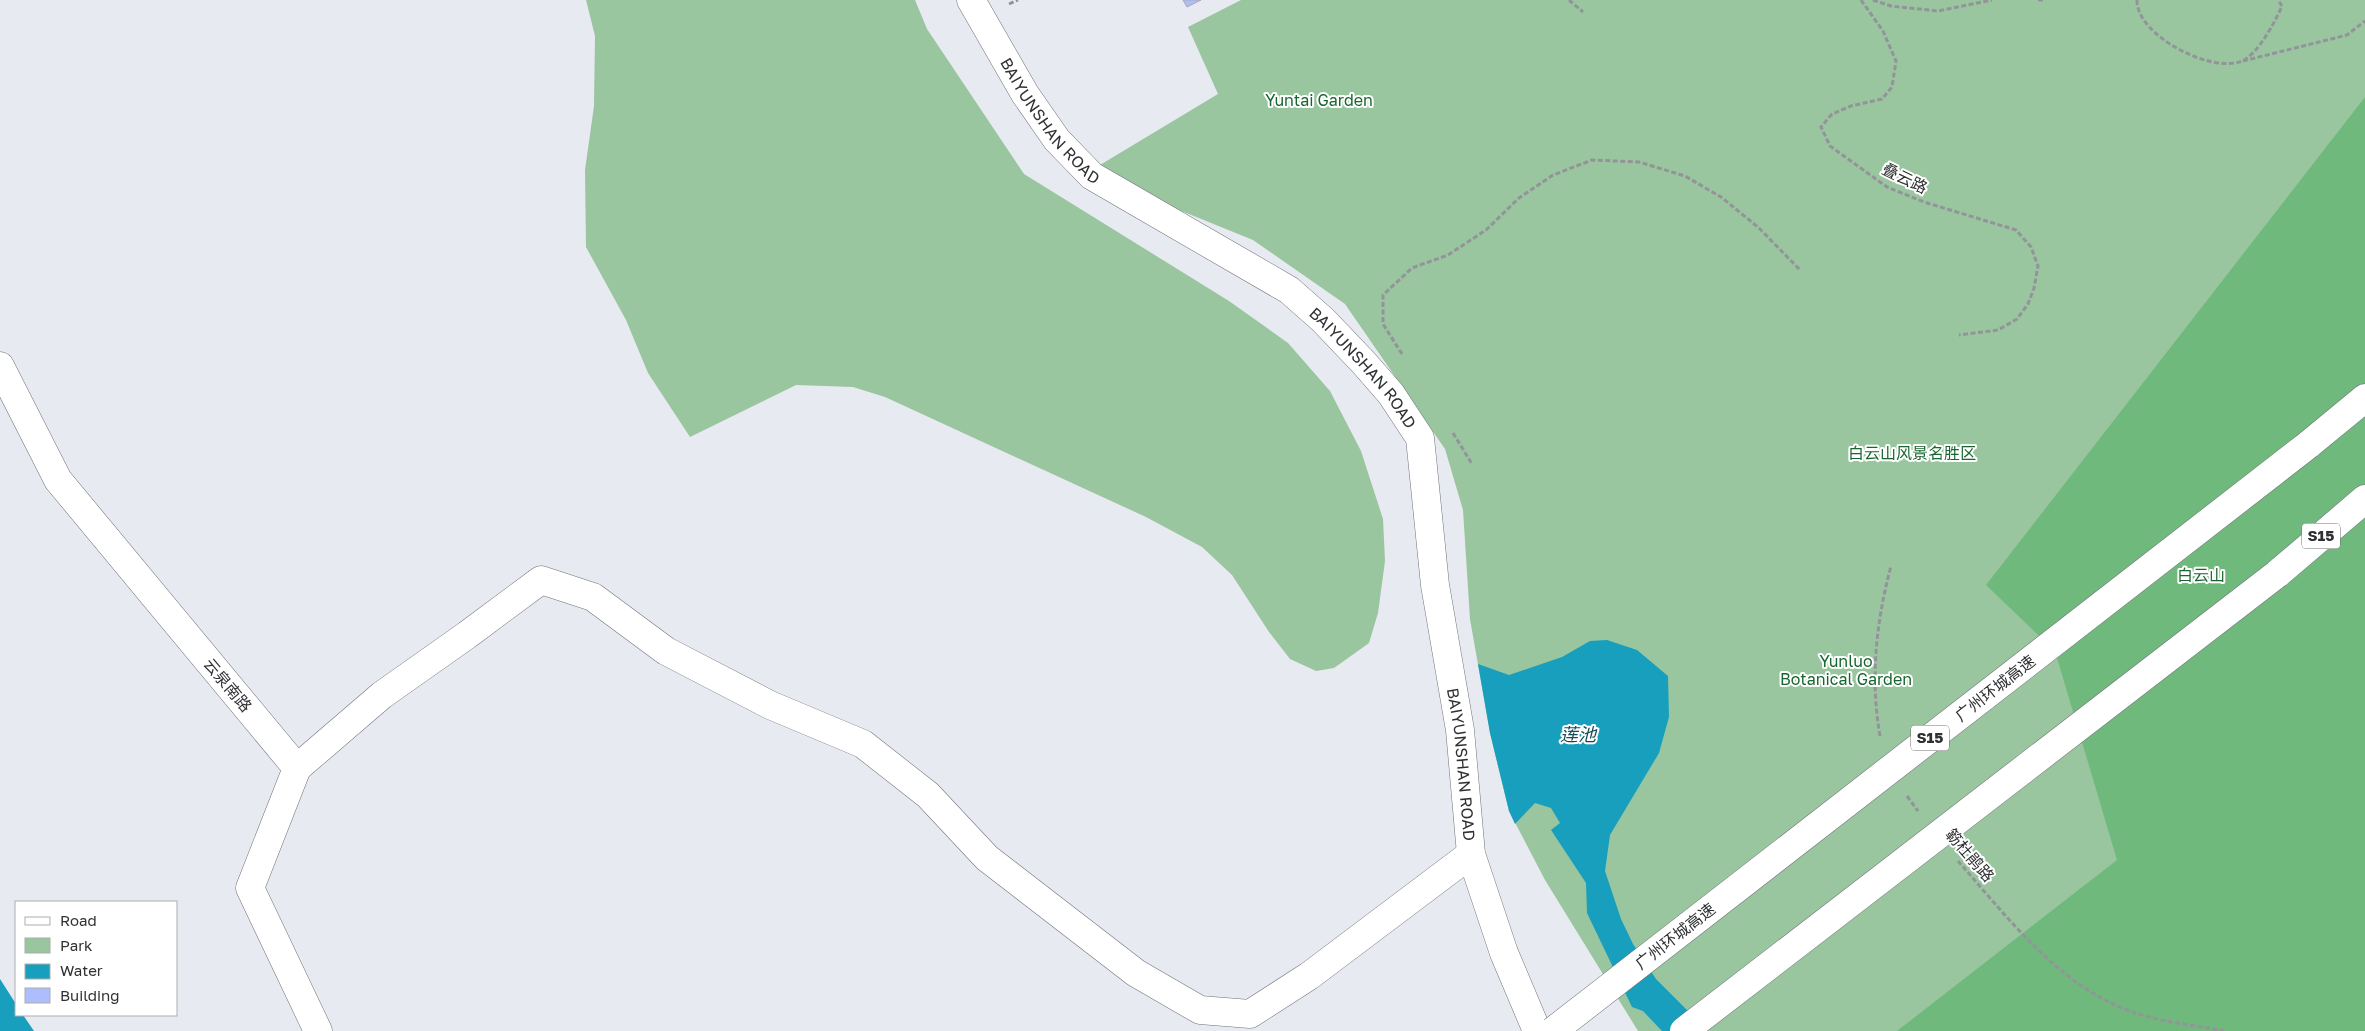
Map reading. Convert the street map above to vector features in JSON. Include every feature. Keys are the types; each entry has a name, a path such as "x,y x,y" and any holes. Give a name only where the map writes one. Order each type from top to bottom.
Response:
{"main road":[{"name":"BAIYUNSHAN ROAD","path":"971,0 1025,94 1057,140 1092,176 1288,290 1323,320 1364,363 1391,394 1420,438 1435,585 1460,730 1472,854 1504,952 1538,1031"},
{"name":"云泉南路","path":"0,366 58,480 297,768"},
{"name":"广州环城高速","path":"1552,1031 2308,445 2365,398"},
{"name":"S15","path":"1684,1031 2277,574 2365,499"},
{"path":"318,1031 250,888 297,768 382,695 541,580 593,597 666,651 770,705 863,744 928,795 988,858 1136,973 1200,1010 1250,1014 1309,976 1472,854"}],"path":[{"path":"1568,0 1584,12"},
{"name":"叠云路","path":"1861,0 1882,31 1896,61 1892,87 1882,99 1851,106 1832,114 1821,127 1830,146 1888,187 1924,202 2016,230 2031,247 2038,266 2034,288 2028,304 2017,319 1998,330 1959,335"},
{"path":"1872,0 1891,6 1938,11 1992,0"},
{"path":"2038,0 2043,0"},
{"path":"2137,0 2136,10 2149,27 2170,45 2203,59 2228,64 2347,35 2365,21"},
{"path":"2243,61 2259,46 2274,24 2282,6 2278,0"},
{"path":"1404,357 1382,324 1383,295 1412,268 1448,256 1486,230 1520,198 1553,175 1592,160 1639,162 1685,176 1721,197 1759,228 1800,270"},
{"path":"1451,431 1472,464"},
{"path":"1881,739 1877,716 1875,665 1880,607 1891,566"},
{"path":"1905,793 1921,816"},
{"name":"簕杜鹃路","path":"1952,854 2053,964 2096,996 2142,1015 2224,1031"}],"green space":[{"path":"586,0 915,0 927,29 1024,174 1229,301 1288,343 1330,391 1361,451 1383,519 1385,561 1378,613 1369,643 1334,668 1316,671 1290,659 1269,632 1232,575 1202,547 1146,517 885,397 853,387 796,385 690,437 648,373 626,320 586,247 585,170 594,106 595,36"},
{"name":"Yunluo Botanical Garden","path":"1241,0 2365,0 2365,1031 1638,1031 1545,880 1509,811 1490,733 1470,619 1463,510 1445,449 1345,304 1253,240 1152,199 1100,165 1218,94 1188,27"},
{"name":"白云山","path":"2365,97 2365,1031 1897,1031 2117,860 2055,651 1986,585"}],"water":[{"name":"莲池","path":"1607,640 1637,650 1668,676 1669,717 1659,753 1610,835 1605,871 1621,919 1633,944 1656,979 1708,1031 1662,1031 1643,1011 1632,1007 1587,913 1586,883 1551,830 1560,823 1551,808 1535,803 1515,824 1509,811 1490,733 1478,664 1509,675 1562,657 1590,641"},
{"path":"0,979 15,1002 15,1016 24,1016 34,1031 0,1031"}],"building":[{"path":"1183,0 1201,0 1187,7"}],"park label":[{"name":"Yuntai Garden","path":"1319,100"},
{"name":"白云山风景名胜区","path":"1912,453"}]}
